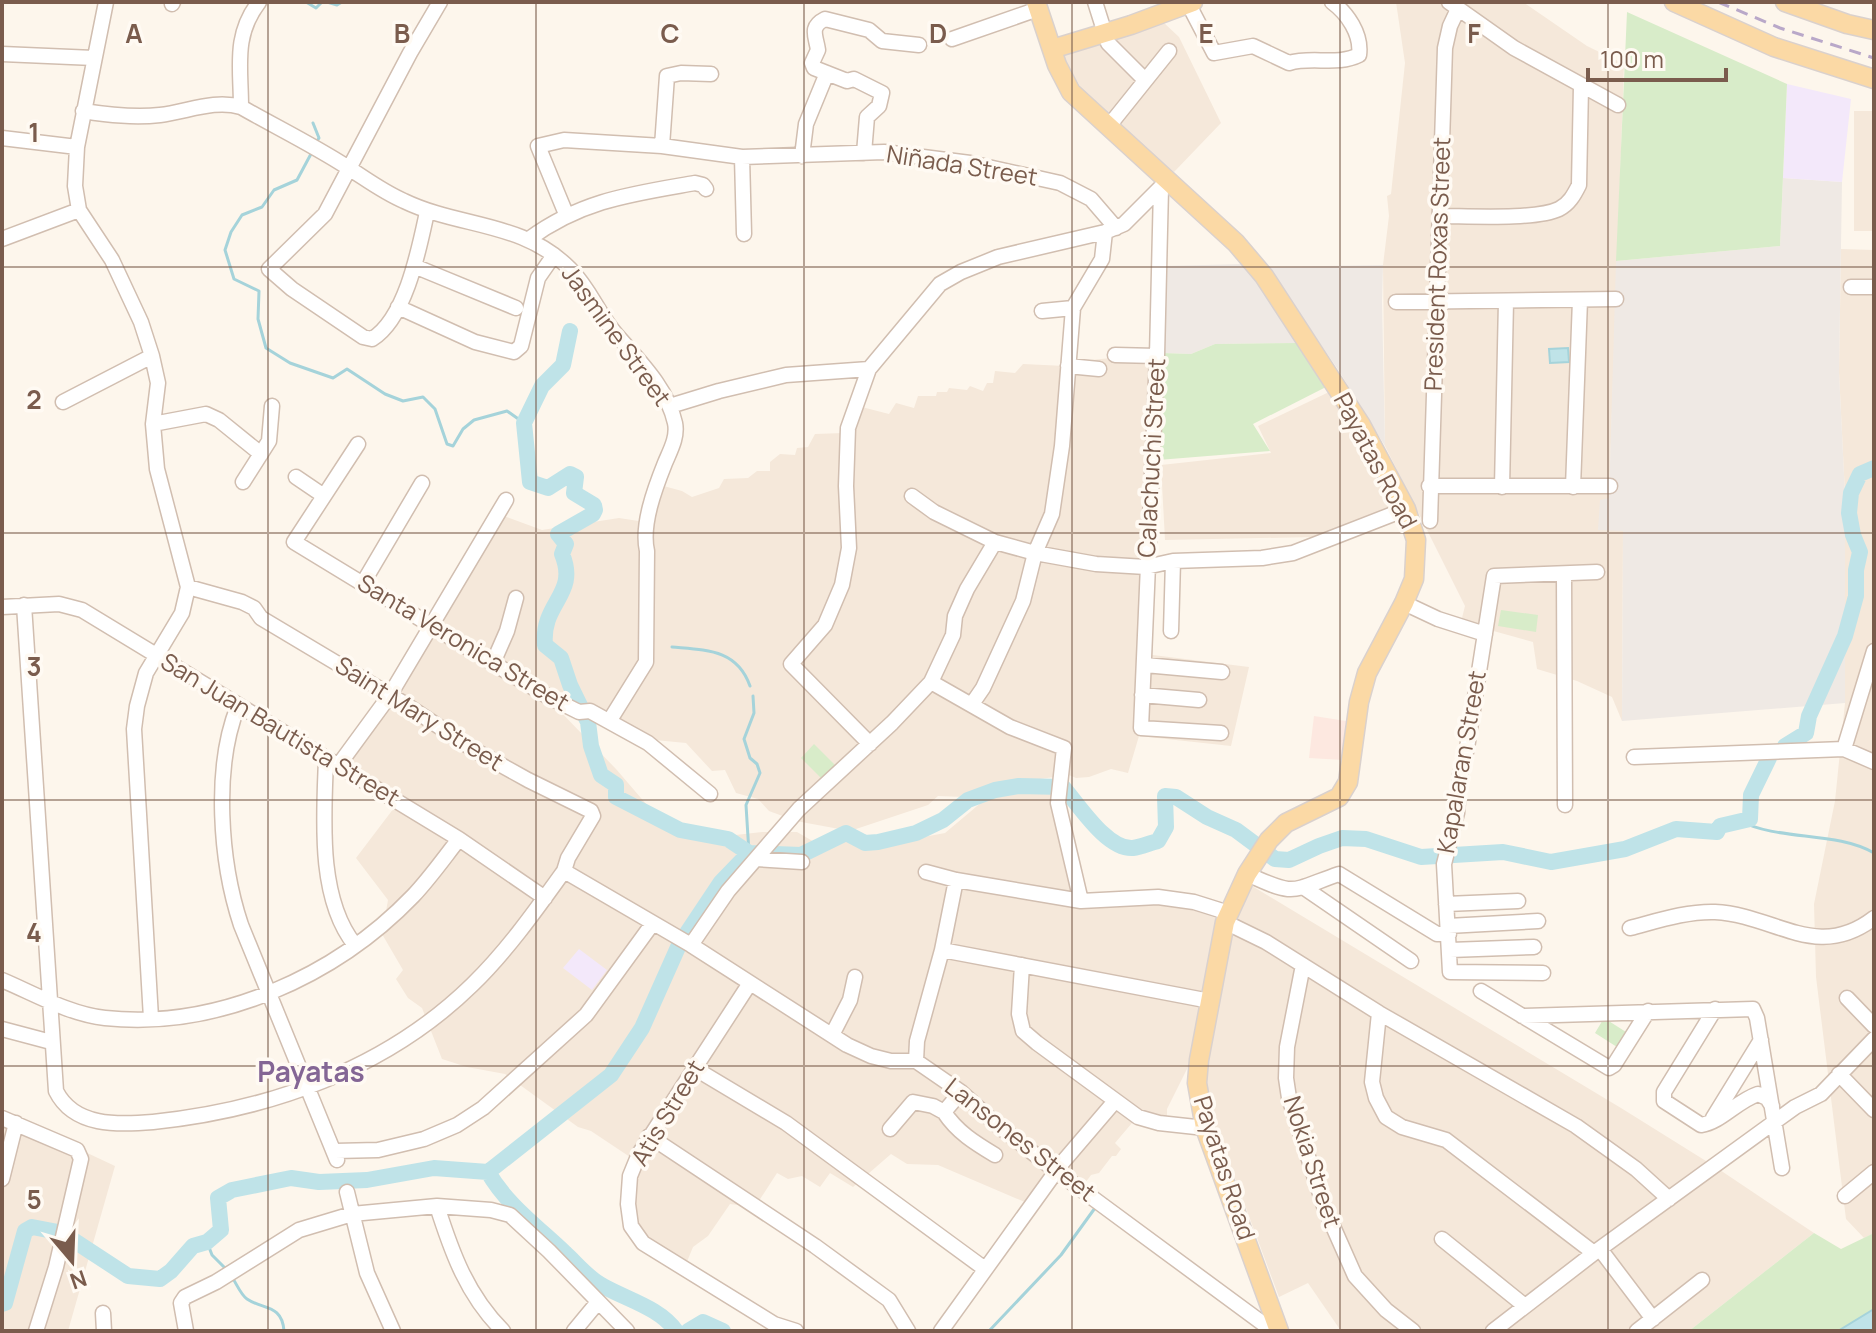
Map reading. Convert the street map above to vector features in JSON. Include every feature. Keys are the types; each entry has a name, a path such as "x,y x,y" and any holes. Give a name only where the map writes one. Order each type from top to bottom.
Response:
{"main road":[{"path":"1674,2 1774,47 1874,79"},
{"path":"1786,2 1847,24 1874,30"},
{"path":"1052,49 1191,3"},
{"name":"Payatas Road","path":"1037,6 1071,92 1164,184 1236,243 1280,298 1361,425 1414,529 1417,551 1414,579 1367,673 1359,702 1348,782 1344,791 1332,802 1286,823 1269,840 1251,867 1227,918 1210,1001 1197,1083 1205,1128 1276,1331"}],"street":[{"path":"106,2 74,167 79,210 112,260 141,322 152,356 158,383 153,424 157,469 188,587 182,613 156,655 141,689 134,729 151,1018"},
{"path":"427,212 414,266 398,307 379,335 372,339 363,337 292,289 269,269 325,214 440,2"},
{"path":"1095,2 1111,47 1145,80"},
{"path":"1191,3 1214,53 1247,45 1289,63 1343,60 1359,55 1360,48 1346,12 1332,2"},
{"path":"241,107 241,33 257,4"},
{"path":"952,39 1037,6"},
{"path":"1453,6 1514,48 1618,105"},
{"name":"President Roxas Street","path":"1430,521 1445,48 1453,6"},
{"path":"864,153 867,117 879,106 882,91 814,68 812,63 818,50 813,32 815,26 825,19 869,30 882,41 919,45"},
{"path":"1108,127 1169,51"},
{"path":"2,54 94,58"},
{"path":"802,156 806,124 827,73"},
{"path":"662,146 667,76 711,74"},
{"path":"1440,216 1539,214 1563,207 1575,195 1579,185 1581,86"},
{"name":"Jasmine Street","path":"83,111 157,116 215,104 241,107 349,168 374,187 427,212 529,239 554,255 592,294 611,329 648,371 670,406 676,428 674,443 657,484 644,538 647,551 646,662 610,720"},
{"path":"2,138 77,147"},
{"name":"Niñada Street","path":"566,214 538,146 564,140 662,146 742,157 884,152 970,163 1060,183 1091,199 1110,230"},
{"path":"742,157 744,234"},
{"path":"529,239 566,214 614,197 700,183 706,189"},
{"path":"870,744 791,664 825,625 842,585 849,548 848,428 869,369 935,289 961,272 998,257 1110,230 1134,216 1164,184"},
{"name":"Calachuchi Street","path":"1164,184 1141,728 1221,733"},
{"path":"2,239 79,210"},
{"path":"972,704 987,680 1023,601 1035,553 1052,514 1058,482 1073,308 1102,259 1110,230"},
{"path":"398,307 475,342 514,352 521,346 538,278 554,255"},
{"path":"414,266 516,308"},
{"path":"1851,287 1874,287"},
{"path":"1396,302 1616,299"},
{"path":"1573,487 1580,300"},
{"path":"1502,487 1506,301"},
{"path":"1042,311 1073,308"},
{"path":"1115,355 1157,356"},
{"path":"63,402 152,356"},
{"path":"1068,366 1099,369"},
{"path":"670,406 786,375 869,369"},
{"path":"243,482 272,430 272,406"},
{"path":"153,424 206,414 219,420 261,454"},
{"path":"296,477 324,496 358,444"},
{"path":"363,583 422,483"},
{"path":"1429,486 1610,486"},
{"name":"Santa Veronica Street","path":"324,496 294,542 493,663 585,711 610,720 648,743 710,794"},
{"path":"912,496 934,512 995,542 1096,564 1146,567 1173,561 1262,558 1293,553 1406,509"},
{"path":"355,945 340,916 328,872 325,817 332,762 390,695 506,500"},
{"path":"691,945 728,891 799,809 931,682 953,635 955,616 967,589 995,542"},
{"path":"1171,631 1173,561"},
{"path":"1565,805 1564,575 1597,572"},
{"name":"Kapalaran Street","path":"1543,973 1453,973 1448,968 1450,950 1445,859 1457,813 1460,775 1494,576 1564,575"},
{"name":"Saint Mary Street","path":"188,587 254,608 261,618 390,695 474,750 591,811 593,816 568,858 564,871"},
{"path":"493,663 506,637 516,598"},
{"path":"1404,603 1438,619 1485,634"},
{"name":"San Juan Bautista Street","path":"2,607 59,604 76,607 459,839 545,898"},
{"path":"24,605 54,1081 62,1104 72,1112 95,1121 135,1123 203,1116 238,1110 339,1075 384,1050 470,987 500,956 564,871"},
{"path":"1844,749 1874,654"},
{"path":"1145,665 1222,672"},
{"path":"931,682 1010,727 1064,748 1058,803 1081,901"},
{"path":"1142,695 1199,700"},
{"path":"238,706 223,756 227,871 241,925 336,1155 378,1150 424,1139 457,1125 483,1108 586,1015 653,923"},
{"path":"1634,757 1844,749 1874,762"},
{"path":"2,980 84,1014 104,1018 151,1018 216,1009 269,993 319,968 355,945 412,897 459,839"},
{"path":"760,854 802,862"},
{"path":"1251,867 1293,891 1306,889 1339,874 1437,934 1448,930 1538,921"},
{"name":"Lansones Street","path":"564,871 691,945 832,1035 871,1056 891,1061 916,1061 961,1092 1056,1171 1276,1331"},
{"path":"926,872 1081,901 1158,897 1194,902 1227,918 1379,1013 1466,1065 1512,1088 1608,1148 1669,1199"},
{"path":"916,1061 917,1041 942,950 956,880"},
{"path":"1306,889 1411,961"},
{"path":"1446,904 1518,901"},
{"path":"1630,928 1679,916 1718,912 1823,938 1858,930 1874,918"},
{"path":"1450,950 1534,947"},
{"path":"942,950 1210,1001"},
{"path":"1022,965 1019,1014 1023,1031 1138,1117 1159,1123 1205,1128"},
{"name":"Nokia Street","path":"1303,965 1287,1047 1289,1098 1324,1206 1350,1266 1375,1299 1413,1331"},
{"path":"832,1035 850,1000 855,977"},
{"name":"Atis Street","path":"750,983 649,1136 630,1176 628,1204 631,1226 643,1243 773,1327 796,1331"},
{"path":"1481,991 1609,1068 1614,1065 1648,1011"},
{"path":"1847,998 1874,1026"},
{"path":"1715,1009 1663,1095 1666,1104 1697,1124 1705,1125 1752,1096 1763,1095 1772,1106"},
{"path":"1522,1016 1753,1009 1782,1168"},
{"path":"1379,1013 1372,1082 1386,1117 1402,1127 1446,1140 1597,1251 1653,1319"},
{"path":"2,1029 51,1042"},
{"path":"1493,1331 1795,1107 1821,1094 1874,1039"},
{"path":"1711,1122 1761,1040"},
{"path":"694,1068 786,1123 985,1269"},
{"path":"1839,1074 1874,1110"},
{"path":"944,1112 961,1092"},
{"path":"941,1331 1056,1171 1115,1101"},
{"path":"890,1129 913,1102 933,1106 944,1112 951,1124 970,1140 995,1155"},
{"path":"3,1170 9,1121 77,1150 80,1155 56,1267 36,1331"},
{"path":"649,1136 815,1246 889,1300 908,1331"},
{"path":"1845,1196 1874,1172"},
{"path":"347,1192 367,1273 393,1331"},
{"path":"437,1206 451,1249 469,1289 503,1331"},
{"path":"186,1331 183,1300 299,1230 352,1214 437,1206 491,1210 510,1215 627,1331"},
{"path":"1442,1239 1525,1306"},
{"path":"1637,1331 1702,1280"},
{"path":"574,1331 598,1302"},
{"path":"103,1313 104,1331"}],"shaded area":[{"path":"1396,2 1523,2 1587,46 1624,64 1609,498 1598,530 1623,530 1622,721 1612,697 1577,681 1537,669 1533,642 1461,622 1465,606 1385,446 1383,265 1389,216 1387,196 1391,194 1405,63"},
{"path":"1163,22 1179,37 1221,123 1174,172 1092,101 1062,55"},
{"path":"1787,84 1851,99 1842,182 1783,178"},
{"path":"1854,111 1874,111 1874,231 1854,231"},
{"path":"1783,178 1842,182 1839,372 1845,495 1845,703 1622,721 1623,531 1598,530 1600,500 1609,498 1616,261 1780,246"},
{"path":"1841,249 1874,250 1874,1233 1864,1238 1846,1219 1816,977 1814,904 1835,801 1845,703 1845,495 1839,372"},
{"path":"1245,264 1298,343 1215,344 1191,354 1162,353 1163,266"},
{"path":"1383,265 1385,446 1339,371 1268,267"},
{"path":"1162,353 1145,654 1249,667 1231,746 1139,736 1128,773 1111,769 1089,777 1069,775 1003,784 964,797 938,796 928,805 850,831 796,821 769,811 758,799 736,793 725,770 712,771 686,743 634,738 437,625 501,515 542,530 619,518 645,522 660,485 692,497 719,488 724,479 748,478 757,471 770,471 770,462 780,454 795,455 797,448 808,447 815,434 843,433 854,405 889,414 896,403 914,408 918,396 936,396 937,392 947,392 949,388 967,390 970,386 983,391 987,383 993,383 995,371 1015,373 1023,364 1065,366 1091,360"},
{"path":"1329,392 1397,508 1315,537 1165,540 1161,465 1271,453 1258,426"},
{"path":"430,631 554,705 653,812 668,823 693,831 727,836 797,832 828,850 845,838 870,845 886,844 945,833 989,796 1060,791 1085,904 1171,903 1216,918 1188,1067 1167,1109 1167,1121 1132,1123 1115,1143 1121,1149 1116,1156 1112,1156 1099,1173 1091,1175 1080,1190 1057,1174 1034,1206 938,1165 907,1164 891,1154 853,1187 830,1173 820,1187 802,1176 788,1179 777,1173 755,1207 730,1204 708,1236 693,1247 686,1264 647,1242 635,1225 633,1159 591,1131 578,1127 505,1074 442,1059 422,1008 408,998 396,979 403,970 382,934 388,900 356,858 400,800 346,762"},
{"path":"1314,716 1346,721 1343,760 1309,758"},
{"path":"1252,886 1621,1108 1814,1233 1689,1331 1341,1331 1308,1283 1279,1297 1208,1106 1205,1079 1231,928"},
{"path":"579,949 607,970 592,990 563,968"},
{"path":"2,1113 115,1166 68,1331 2,1331"}],"green space":[{"path":"1627,12 1787,84 1780,246 1616,261"},
{"path":"1298,343 1326,387 1253,424 1270,451 1158,460 1162,353 1191,354 1215,344"},
{"path":"1501,610 1538,615 1536,632 1498,626"},
{"path":"814,744 838,768 825,782 801,758"},
{"path":"1604,1018 1626,1032 1617,1047 1595,1033"},
{"path":"1814,1233 1841,1249 1874,1233 1874,1331 1689,1331"}],"water":[{"path":"1568,348 1569,362 1550,363 1549,349"},
{"path":"1874,1309 1874,1331 1838,1331"}],"waterway":[{"path":"306,2 316,8 322,2"},
{"path":"327,2 337,5 342,2"},
{"path":"313,123 319,138 317,141"},
{"path":"312,152 297,180 274,190 262,207 242,215 231,232 225,250 234,279 259,291 258,319 266,348 290,363 333,378 347,369 385,394 403,401 423,397 435,409 447,444 453,446 463,429 474,420 507,411 524,423"},
{"path":"570,331 563,365 542,386 524,423 530,482 548,488 570,474 576,477 574,493 594,505 595,510 558,534 566,544 562,554 566,579 548,618 545,645 561,658 588,722 591,746 601,775 616,785 616,797 680,830 728,839 749,853"},
{"path":"1785,746 1806,733 1809,716 1845,636 1856,596 1860,552 1849,513 1851,493 1860,474 1874,468"},
{"path":"672,647 708,651 729,658 750,686"},
{"path":"749,853 746,805 760,773 757,764 750,758 744,739 754,713 753,696"},
{"path":"687,933 721,882 749,853 801,855 846,833 865,843 916,833 943,820 968,800 995,790 1019,786 1063,787 1085,815 1113,842 1123,847 1133,848 1158,841 1166,827 1165,796 1176,797 1207,817 1236,830 1275,859 1289,860 1342,838 1366,839 1421,857 1503,852 1551,862 1625,849 1676,829 1717,832 1720,826 1750,819 1751,795 1769,758"},
{"path":"1740,821 1772,831 1843,842 1874,853"},
{"path":"73,1240 128,1276 160,1279 193,1246 207,1242 221,1230 218,1198 232,1190 291,1178 319,1182 367,1180 434,1168 488,1172 611,1075 642,1028 679,945"},
{"path":"488,1172 513,1205 588,1275 603,1286 652,1310 676,1331"},
{"path":"989,1331 1061,1255 1095,1208"},
{"path":"2,1304 5,1303 25,1231 32,1227 58,1232"},
{"path":"207,1242 212,1255 228,1271"},
{"path":"232,1277 247,1299 280,1316 284,1331"},
{"path":"688,1331 703,1322 723,1331"}],"railway":[{"path":"1718,2 1780,28 1874,58"}],"district":[{"name":"Payatas","path":"311,1072"}]}
